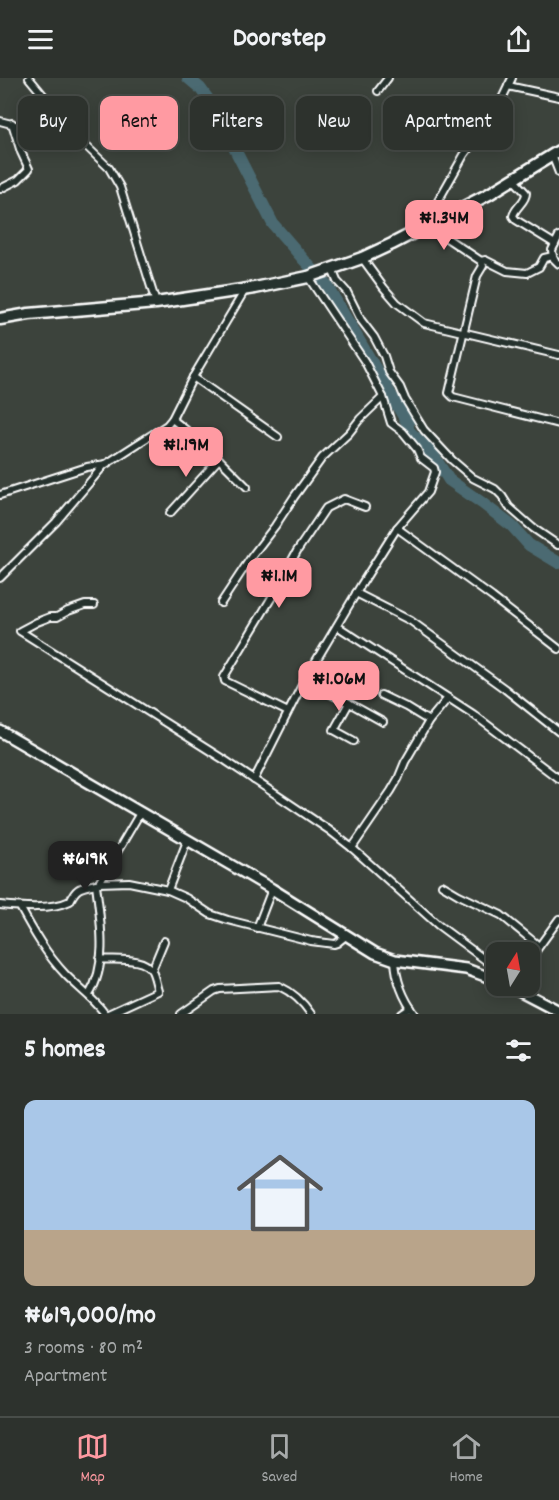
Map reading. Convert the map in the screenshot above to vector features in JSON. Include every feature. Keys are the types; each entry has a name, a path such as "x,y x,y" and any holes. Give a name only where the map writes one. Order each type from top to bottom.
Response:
{"main road":[{"path":"0,319 29,314 156,303 246,290 310,276 362,258 438,221 489,194 555,153"}],"street":[{"path":"29,78 44,96"},
{"path":"378,92 388,78"},
{"path":"512,78 496,111 464,155 442,193 433,210 434,216 445,237 481,261 485,260 507,271 527,273 538,267 544,258 553,256"},
{"path":"508,86 559,97"},
{"path":"0,121 18,125"},
{"path":"0,189 18,180 29,169 12,123"},
{"path":"88,148 109,168 120,187 156,303"},
{"path":"555,153 559,173"},
{"path":"513,179 526,193 526,197 513,216 555,244"},
{"path":"559,236 552,250 559,264"},
{"path":"362,258 398,303 424,322 559,355"},
{"path":"481,261 483,266 477,276 449,393 453,397 559,424"},
{"path":"332,269 361,320 374,337 389,372 424,430 452,460 473,478 495,489 509,507 533,528 558,545"},
{"path":"254,780 304,681 397,528 428,492 435,472 434,468 422,460 417,449 403,432 391,423 383,397 365,362 310,276"},
{"path":"0,578 56,522 106,464 167,425 193,377 246,290"},
{"path":"193,377 278,437"},
{"path":"221,603 322,458 383,397"},
{"path":"172,419 205,445 247,487"},
{"path":"170,513 219,459"},
{"path":"0,495 87,467 106,464"},
{"path":"288,712 225,681 224,677 297,551 326,508 344,499 365,507"},
{"path":"397,528 559,649"},
{"path":"356,593 411,621 505,689 559,732"},
{"path":"94,605 85,605 57,617 50,617 20,631 124,695 329,830 438,925 486,961"},
{"path":"338,626 473,714 559,779"},
{"path":"304,681 383,722"},
{"path":"381,695 429,721"},
{"path":"352,848 392,791 405,762 429,721 448,698"},
{"path":"349,703 334,730 354,741"},
{"path":"0,731 272,889 375,953 395,960 466,969 486,976"},
{"path":"90,995 97,975 103,942 98,884 140,813"},
{"path":"168,890 187,841"},
{"path":"0,905 20,907 57,905 70,901 75,891 98,884 129,882 168,890 186,898 210,914 257,928 329,944 337,943 347,935"},
{"path":"442,885 501,915 535,942"},
{"path":"257,928 272,889"},
{"path":"20,907 38,940 63,973 90,995 107,1014 158,991 152,970 147,965 125,959 111,961 100,959"},
{"path":"540,944 559,919"},
{"path":"152,970 164,941"},
{"path":"395,960 400,989 413,1011 402,1014"},
{"path":"181,1014 220,989 279,986 304,1004 311,1014"},
{"path":"530,996 559,1011"}],"waterway":[{"path":"188,78 206,96"},
{"path":"235,150 273,224 326,284 408,424 408,430 433,455 449,480 512,526 529,545 559,563"}]}
